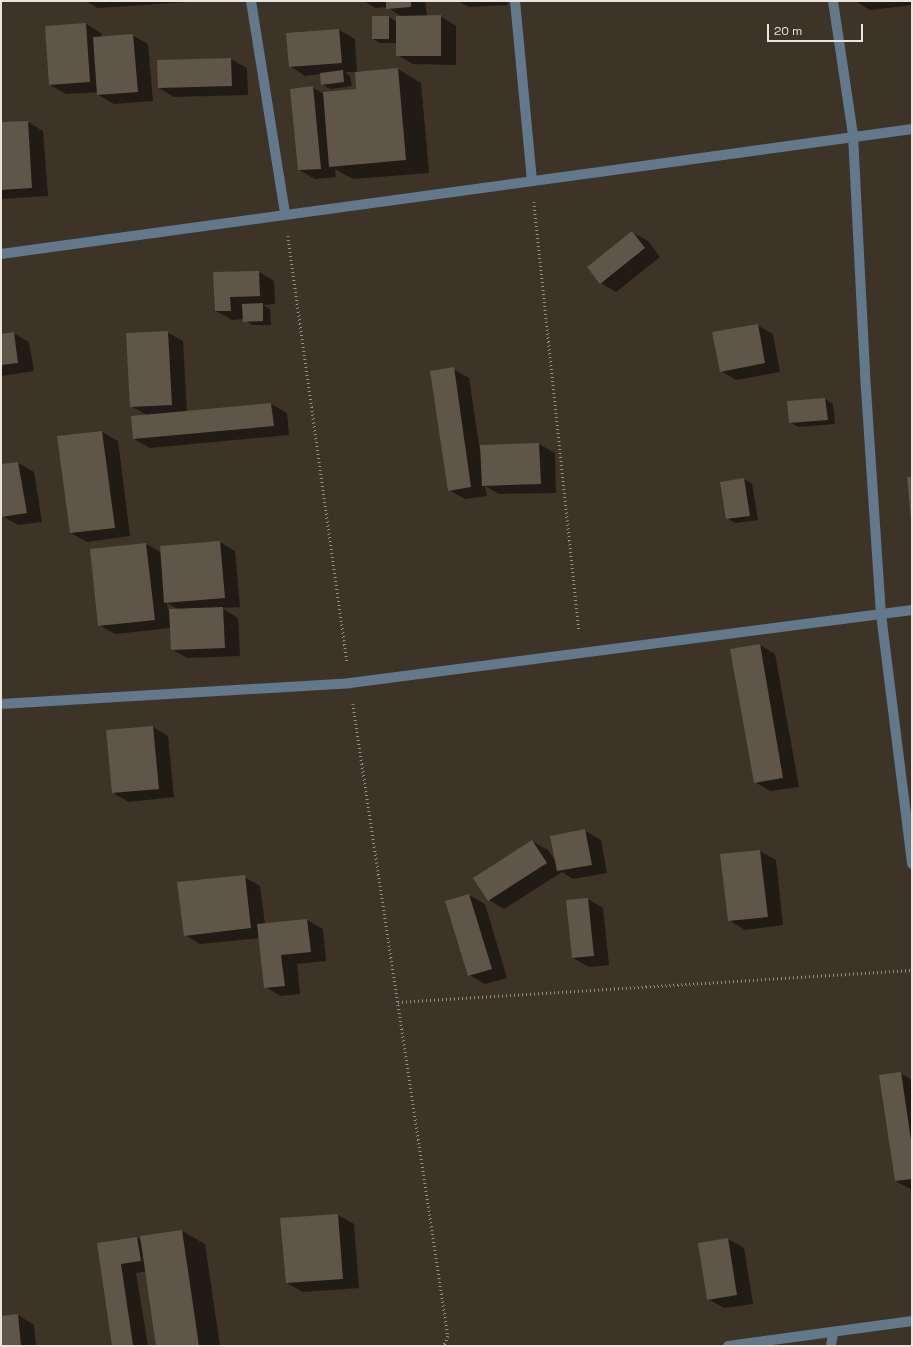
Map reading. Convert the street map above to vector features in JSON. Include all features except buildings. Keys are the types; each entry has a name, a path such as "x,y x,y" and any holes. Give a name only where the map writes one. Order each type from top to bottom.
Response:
{"street":[{"path":"251,1 285,214"},
{"path":"515,1 532,181"},
{"path":"833,1 853,135 865,374 881,614 912,864"},
{"path":"1,254 853,135 912,129"},
{"path":"1,704 350,683 912,610"},
{"path":"728,1346 833,1333 912,1321"},
{"path":"831,1346 833,1333"}],"path":[{"path":"532,181 581,653"},
{"path":"285,214 350,683 448,1336 444,1346"},
{"path":"398,1002 912,970"}]}
